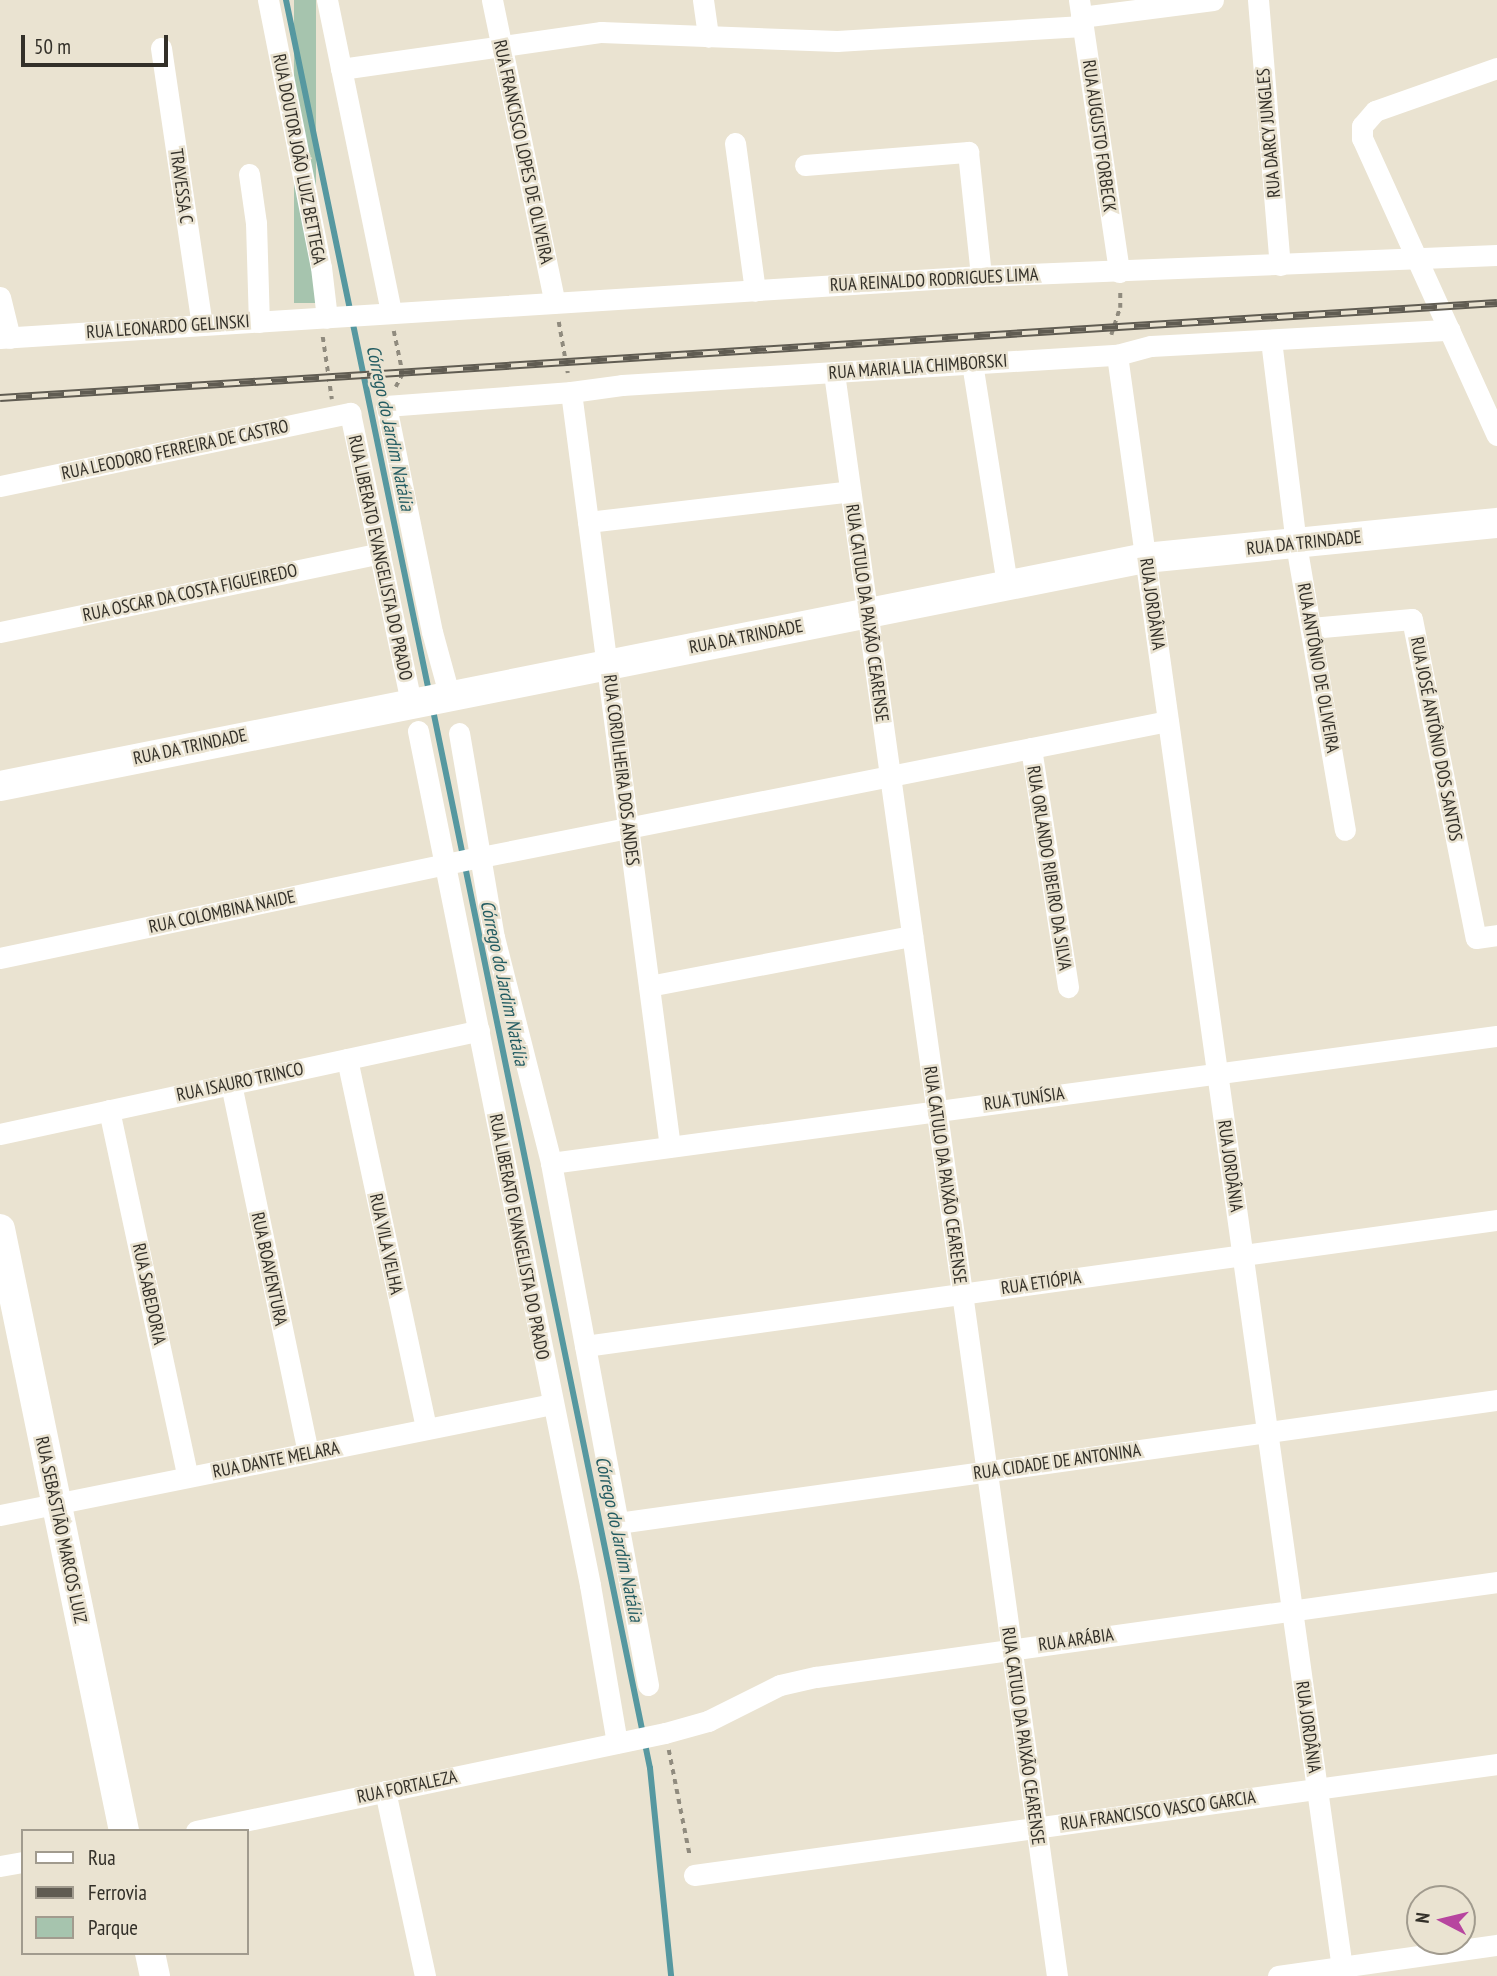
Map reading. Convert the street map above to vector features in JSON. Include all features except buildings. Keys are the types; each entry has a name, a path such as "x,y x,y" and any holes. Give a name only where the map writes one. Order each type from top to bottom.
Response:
{"main road":[{"name":"RUA DA TRINDADE","path":"0,786 411,702 1146,558 1497,523"},
{"name":"RUA SEBASTIÃO MARCOS LUIZ","path":"0,1229 124,1829"},
{"path":"150,1955 155,1976"}],"street":[{"name":"RUA DOUTOR JOÃO LUIZ BETTEGA","path":"268,0 321,267 328,317"},
{"path":"327,0 341,69 381,314"},
{"name":"RUA FRANCISCO LOPES DE OLIVEIRA","path":"492,0 555,303"},
{"path":"703,0 708,37"},
{"path":"341,69 601,32 850,40 1213,0"},
{"name":"RUA DARCY JUNGLES","path":"1258,0 1280,265"},
{"name":"RUA AUGUSTO FORBECK","path":"1081,14 1119,272"},
{"name":"TRAVESSA C","path":"160,48 201,325"},
{"path":"1497,68 1375,111 1363,126 1362,138 1497,435"},
{"path":"735,143 755,290"},
{"path":"805,165 968,152 981,276"},
{"path":"249,174 257,234 259,322"},
{"name":"RUA REINALDO RODRIGUES LIMA","path":"381,314 981,276 1497,255"},
{"path":"0,297 5,338"},
{"name":"RUA LEONARDO GELINSKI","path":"5,338 381,314"},
{"name":"RUA MARIA LIA CHIMBORSKI","path":"386,406 513,394 571,392 622,385 1117,355 1151,346 1450,330"},
{"name":"RUA ANTÔNIO DE OLIVEIRA","path":"1271,340 1296,544 1345,830"},
{"name":"RUA JORDÂNIA","path":"1117,355 1342,1971"},
{"path":"972,363 1007,585"},
{"name":"RUA CATULO DA PAIXÃO CEARENSE","path":"834,373 1056,1976"},
{"name":"RUA CORDILHEIRA DOS ANDES","path":"571,392 670,1147"},
{"path":"386,406 432,632 449,695"},
{"name":"RUA LEODORO FERREIRA DE CASTRO","path":"0,486 342,415"},
{"name":"RUA LIBERATO EVANGELISTA DO PRADO","path":"342,415 380,553 411,702"},
{"path":"588,522 850,491"},
{"name":"RUA OSCAR DA COSTA FIGUEIREDO","path":"0,632 380,553"},
{"name":"RUA JOSÉ ANTÔNIO DOS SANTOS","path":"1311,628 1412,619 1476,938 1497,935"},
{"name":"RUA COLOMBINA NAIDE","path":"0,958 481,857 1168,721"},
{"name":"RUA LIBERATO EVANGELISTA DO PRADO","path":"418,732 590,1586 617,1743"},
{"path":"459,733 467,791 498,953 551,1163 648,1685"},
{"name":"RUA ORLANDO RIBEIRO DA SILVA","path":"1031,748 1068,987"},
{"path":"649,986 912,936"},
{"name":"RUA ISAURO TRINCO","path":"0,1134 479,1030"},
{"name":"RUA TUNÍSIA","path":"551,1163 1497,1036"},
{"name":"RUA VILA VELHA","path":"346,1059 426,1429"},
{"name":"RUA BOAVENTURA","path":"231,1084 308,1453"},
{"name":"RUA SABEDORIA","path":"109,1110 188,1478"},
{"name":"RUA ETIÓPIA","path":"585,1346 1497,1220"},
{"name":"RUA CIDADE DE ANTONINA","path":"618,1523 1497,1400"},
{"name":"RUA DANTE MELARA","path":"0,1516 552,1404"},
{"name":"RUA ARÁBIA","path":"666,1733 708,1721 765,1692 796,1680 1497,1582"},
{"name":"RUA FORTALEZA","path":"206,1829 666,1733"},
{"name":"RUA FRANCISCO VASCO GARCIA","path":"694,1875 1497,1764"},
{"path":"386,1791 425,1976"},
{"path":"0,1866 21,1862"},
{"path":"1279,1976 1342,1971 1497,1945"}],"path":[{"path":"1117,355 1111,347 1110,338 1120,308 1119,272"},
{"path":"555,303 571,392"},
{"path":"381,314 403,374 386,406"},
{"path":"328,317 342,415"},
{"path":"666,1733 694,1875"}],"green space":[{"path":"294,0 316,0 316,303 294,303"}],"waterway":[{"name":"Córrego do Jardim Natália","path":"286,0 429,692"},
{"name":"Córrego do Jardim Natália","path":"433,710 650,1768 671,1976"}],"railway":[{"path":"0,398 1497,303"}]}
